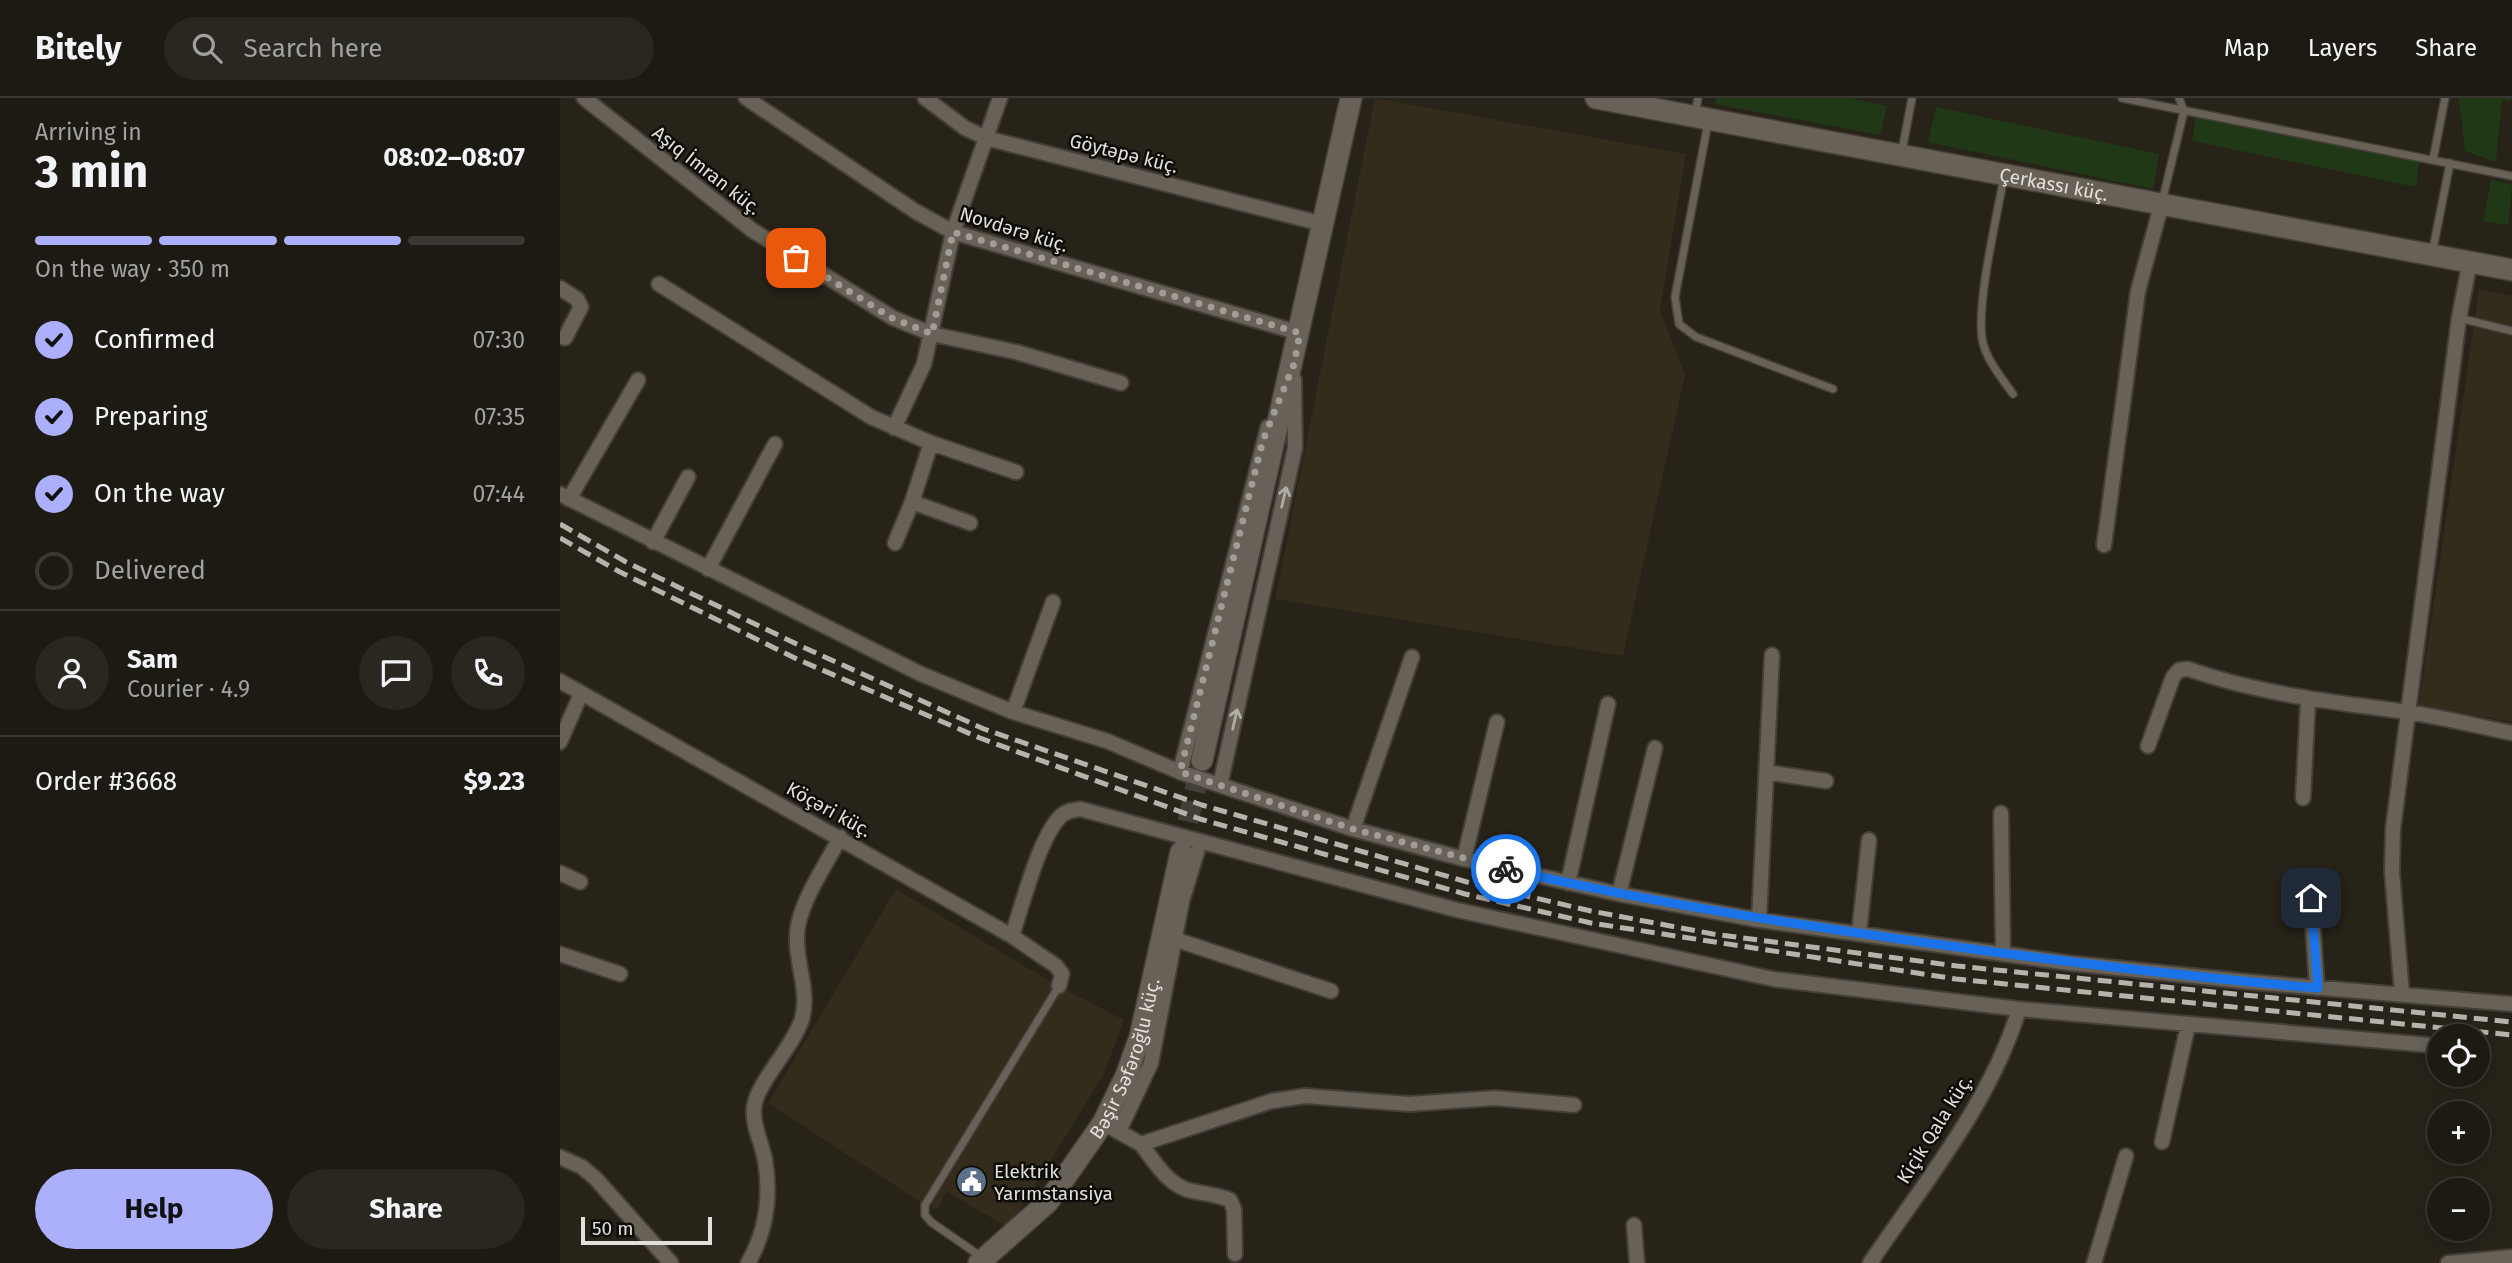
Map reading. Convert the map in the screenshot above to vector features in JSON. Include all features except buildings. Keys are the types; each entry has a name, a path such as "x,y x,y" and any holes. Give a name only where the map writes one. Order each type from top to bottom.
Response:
{"street":[{"name":"Aşıq İmran küç.","path":"584,98 752,230 863,301 912,328 1016,352 1121,383"},
{"name":"Novdərə küç.","path":"746,98 915,211 953,232 1300,333"},
{"name":"Göytəpə küç.","path":"925,98 965,128 986,138 1323,224"},
{"path":"894,428 924,364 953,232 1000,98"},
{"path":"1202,760 1294,364 1351,98"},
{"name":"Çerkassı küç.","path":"1596,98 1700,111 1901,156 2512,270"},
{"path":"2104,545 2138,292 2161,206"},
{"path":"2402,994 2392,872 2393,829 2459,318 2470,261"},
{"path":"659,284 838,398 894,428 1016,472"},
{"path":"560,288 577,299 581,307 565,338"},
{"path":"1180,772 1263,440 1294,364"},
{"path":"1220,786 1295,447 1294,364"},
{"path":"638,380 564,497 921,674 1013,712 1115,743 1180,772 1220,786 1353,829 1464,859 1619,894 1759,920 2003,953 2318,988 2512,1004"},
{"path":"895,543 912,502 931,443"},
{"path":"708,569 775,444"},
{"path":"653,542 688,477"},
{"path":"912,502 970,523"},
{"path":"1013,712 1053,602"},
{"path":"1759,920 1772,654"},
{"path":"1353,829 1412,657"},
{"path":"2148,746 2173,677 2179,670 2188,668 2247,688 2308,701 2410,713 2512,733"},
{"name":"Köçəri küç.","path":"560,681 1012,936 1056,966 1062,974 1059,986"},
{"path":"560,742 581,694"},
{"path":"2303,798 2308,701"},
{"path":"1568,883 1608,704"},
{"path":"1464,859 1497,722"},
{"path":"1619,894 1655,748"},
{"path":"1766,772 1826,781"},
{"path":"1012,936 1044,846 1059,817 1068,811 1093,811 1190,847 1457,910 1760,976 2018,1009 2427,1045"},
{"path":"2001,814 2003,953"},
{"path":"748,1263 763,1233 767,1182 753,1110 755,1098 792,1043 802,1019 805,1004 796,937 799,919 840,837"},
{"path":"1859,933 1869,840"},
{"path":"1190,847 1152,1063 1111,1127 1141,1144 1167,1178 1189,1191 1218,1195 1230,1200 1234,1209 1235,1254"},
{"name":"Bəşir Səfəroğlu küç.","path":"981,1261 1048,1202 1111,1127 1140,1037 1190,847"},
{"path":"560,873 580,882"},
{"path":"2311,898 2318,988"},
{"path":"1174,939 1331,991"},
{"path":"560,954 620,974"},
{"name":"Kiçik Qala küç.","path":"1870,1263 1980,1097 2011,1033 2018,1009"},
{"path":"2162,1142 2189,1025"},
{"path":"1141,1144 1272,1101 1305,1096 1409,1104 1495,1098 1574,1105"},
{"path":"2094,1263 2126,1156"},
{"path":"560,1157 582,1167 596,1179 671,1263"},
{"path":"1634,1225 1637,1263"},
{"path":"2448,1263 2512,1257"}],"lane":[{"path":"1901,156 1912,98"},
{"path":"2122,98 2512,176"},
{"path":"2161,206 2184,111 2179,98"},
{"path":"2433,160 2445,98"},
{"path":"1700,111 1675,297 1679,324 1696,337 1833,389"},
{"path":"2432,255 2450,163"},
{"path":"2004,175 1985,295 1982,338 1993,365 2013,394"},
{"path":"2459,318 2512,331"},
{"path":"981,1261 932,1222 925,1215 925,1205 1059,986"}],"shaded area":[{"path":"1375,98 1686,154 1660,310 1685,375 1623,656 1275,599"},
{"path":"2479,289 2512,296 2512,722 2419,705"},
{"path":"896,889 1058,986 1124,1020 1104,1074 1009,1228 947,1192 937,1210 925,1205 768,1103"}],"green space":[{"path":"1717,98 1848,98 1887,106 1880,135 1715,104"},
{"path":"2459,98 2511,98 2511,101 2502,100 2496,162 2465,151"},
{"path":"1936,107 2159,154 2153,189 1928,142"},
{"path":"2196,113 2420,157 2416,187 2192,141"},
{"path":"2491,180 2512,184 2508,225 2483,221"}],"tunnel":[{"path":"1181,852 1202,760"}],"railway":[{"path":"560,524 626,562 805,648 984,729 1202,805 1467,882 1591,911 1713,934 1957,966 2512,1022"},
{"path":"560,538 620,572 799,660 980,738 1200,819 1465,894 1591,923 1956,979 2512,1035"}],"way so far":[{"path":"796,258 892,318 932,334 953,232 1300,333 1294,364 1263,440 1180,772 1353,829 1506,869"}],"place":[{"name":"Elektrik Yarımstansiya","path":"971,1182"}],"route":[{"path":"1506,869 1619,894 1759,920 2069,963 2318,988 2311,898"}]}
